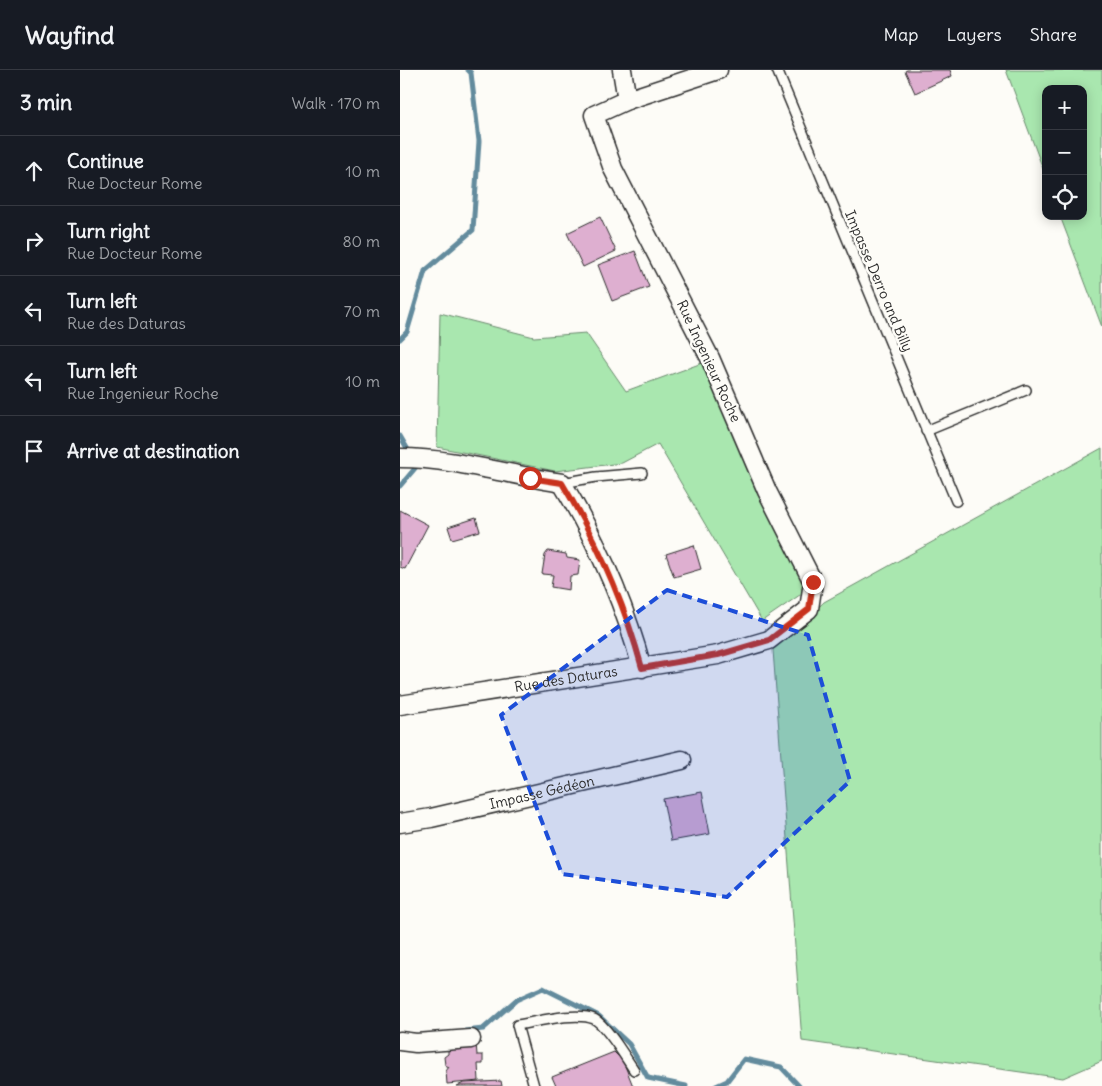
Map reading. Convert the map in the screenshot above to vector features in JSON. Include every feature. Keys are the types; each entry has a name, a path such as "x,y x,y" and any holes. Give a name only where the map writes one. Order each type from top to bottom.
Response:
{"street":[{"path":"622,70 627,100 718,70"},
{"name":"Rue Ingenieur Roche","path":"627,100 594,115 613,169 710,358 767,491 813,582 809,609"},
{"path":"400,458 464,464 562,483 579,511 606,564 631,628 642,668"},
{"name":"Rue des Daturas","path":"400,705 718,655 769,640 809,609"},
{"name":"Impasse Gédéon","path":"400,823 431,818 682,760"},
{"path":"400,1042 416,1043 471,1039"}],"lane":[{"name":"Impasse Derro and Billy","path":"777,70 956,501"},
{"path":"926,430 1026,390"},
{"path":"562,483 596,477 642,473"},
{"path":"534,1086 518,1026 575,1016 594,1019 611,1036 634,1070"}],"highlighted area":[{"path":"667,590 808,635 850,781 727,897 562,874 501,715"}],"green space":[{"path":"1006,70 1102,70 1102,327 1062,220 1087,220 1087,85 1042,85 1042,166"},
{"path":"440,313 534,337 586,333 626,391 702,363 810,588 762,621 658,444 622,463 555,471 437,447"},
{"path":"1102,448 1102,1061 1063,1078 802,1041 773,650 824,602"}],"building":[{"path":"950,70 952,76 915,93 905,71"},
{"path":"600,217 616,251 583,267 567,233"},
{"path":"635,251 649,287 612,301 598,265"},
{"path":"400,510 428,525 405,569 400,567"},
{"path":"476,518 480,531 452,539 448,527"},
{"path":"694,545 701,569 674,577 666,554"},
{"path":"548,551 566,554 567,558 580,560 578,575 570,576 569,590 551,587 553,575 542,574 545,555"},
{"path":"702,792 710,834 671,841 663,799"},
{"path":"476,1043 477,1055 483,1055 483,1064 478,1064 479,1081 447,1084 446,1071 449,1067 445,1065 444,1057 448,1054 448,1049"},
{"path":"614,1052 623,1061 633,1086 556,1086 552,1077"},
{"path":"501,1081 502,1086 457,1086 464,1083"}],"waterway":[{"path":"400,339 407,332 425,271 473,230 479,141 471,73 468,70"},
{"path":"400,436 411,455"},
{"path":"400,486 417,466 415,462"},
{"path":"465,1031 483,1029 516,1000 543,988 599,1016 629,1044 648,1078 686,1086"},
{"path":"716,1086 727,1081 744,1059 781,1067 799,1086"}],"route":[{"path":"530,478 562,483 579,511 606,564 631,628 642,668 718,655 769,640 809,609 813,582"}]}
